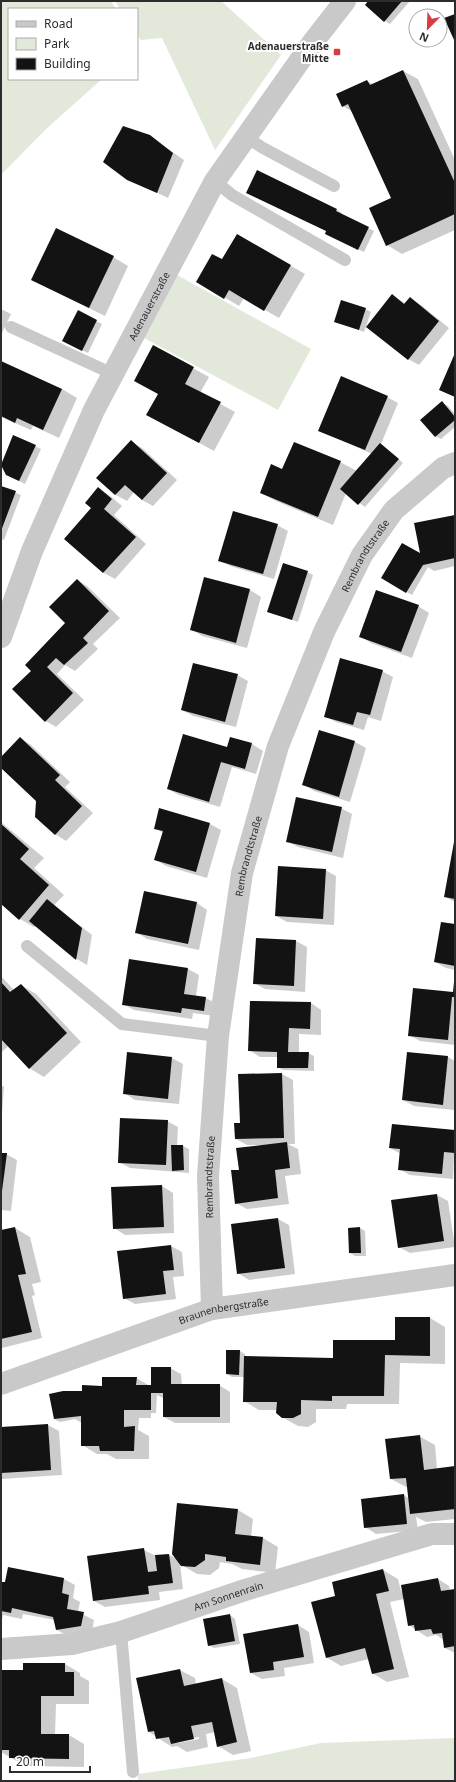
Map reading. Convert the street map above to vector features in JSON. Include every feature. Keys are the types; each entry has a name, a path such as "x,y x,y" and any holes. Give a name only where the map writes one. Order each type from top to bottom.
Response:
{"street":[{"name":"Adenauerstraße","path":"1,637 32,551 94,410 215,181 313,42 345,1"},
{"name":"Rembrandtstraße","path":"212,1309 208,1176 218,1036 242,873 278,746 324,632 362,555 394,510 443,468 455,463"},
{"name":"Braunenbergstraße","path":"1,1384 212,1309 455,1275"},
{"name":"Am Sonnenrain","path":"1,1649 72,1644 121,1632 245,1590 432,1534 455,1534"}],"lane":[{"path":"246,137 263,148 334,186"},
{"path":"215,181 232,195 346,260"},
{"path":"11,327 113,374"},
{"path":"27,946 122,1024 218,1036"},
{"path":"121,1632 133,1772"}],"green space":[{"path":"1,1 111,1 115,8 8,8 8,80 101,80 46,129 1,175"},
{"path":"115,1 221,1 281,55 215,150 162,38 141,40 138,36 138,8 119,8"},
{"path":"177,275 311,349 278,410 144,338"},
{"path":"455,1738 455,1781 138,1781 138,1774 251,1758 321,1743"}],"building":[{"path":"368,1 402,1 384,22 365,5"},
{"path":"455,14 455,42 448,27 448,17"},
{"path":"403,70 455,183 455,214 386,246 369,208 391,198 348,104 342,107 336,94 367,80 370,85"},
{"path":"123,126 150,135 173,153 157,193 127,180 103,162"},
{"path":"257,170 337,209 336,211 369,227 358,250 325,234 326,231 246,193"},
{"path":"56,228 114,256 89,308 31,280"},
{"path":"237,234 291,265 264,311 229,290 224,299 196,282 212,254 222,259"},
{"path":"392,294 404,304 410,297 439,321 408,360 366,327"},
{"path":"341,300 366,308 359,330 334,322"},
{"path":"78,310 97,320 82,351 62,341"},
{"path":"153,345 194,367 185,384 221,402 199,443 146,415 158,394 134,381"},
{"path":"455,353 455,397 439,390"},
{"path":"1,361 62,389 43,430 17,418 15,423 1,416"},
{"path":"341,376 388,396 365,450 318,431"},
{"path":"442,401 455,417 455,420 435,437 420,420"},
{"path":"13,435 36,445 19,481 6,475 1,465"},
{"path":"131,440 167,473 142,500 125,485 115,495 96,478"},
{"path":"294,442 341,461 318,517 260,493 271,464 282,469"},
{"path":"380,443 399,459 358,505 340,489"},
{"path":"1,486 16,491 1,531"},
{"path":"98,487 112,499 104,509 136,537 103,573 64,539 91,508 85,503"},
{"path":"233,511 278,524 263,574 218,561"},
{"path":"455,515 455,558 423,565 406,593 381,578 402,543 420,553 414,523"},
{"path":"283,563 308,571 292,620 267,612"},
{"path":"204,577 250,589 236,643 190,630"},
{"path":"77,579 109,611 83,638 88,643 64,665 56,658 47,667 73,693 45,722 12,689 31,671 25,665 65,623 49,607"},
{"path":"376,590 419,605 401,652 359,637"},
{"path":"340,658 383,670 370,715 357,712 353,725 324,717"},
{"path":"193,663 238,674 225,722 181,710"},
{"path":"319,730 355,741 339,797 302,785"},
{"path":"183,734 227,747 230,737 252,743 245,769 221,762 209,802 167,789"},
{"path":"20,737 60,775 55,780 82,806 55,835 35,817 36,801 1,768 1,757"},
{"path":"296,797 342,807 332,852 286,842"},
{"path":"159,808 210,823 196,872 154,860 163,831 154,829"},
{"path":"1,824 29,849 20,859 49,885 19,920 1,904"},
{"path":"455,842 455,899 444,897"},
{"path":"278,866 326,869 323,919 275,916"},
{"path":"144,891 197,902 188,944 135,933"},
{"path":"47,899 82,928 76,960 29,921"},
{"path":"441,922 455,924 455,966 434,962"},
{"path":"256,938 296,940 294,986 253,984"},
{"path":"129,959 188,968 184,994 206,997 204,1011 182,1008 181,1013 122,1005"},
{"path":"1,982 10,992 21,984 67,1033 29,1069 1,1039"},
{"path":"454,982 455,997 452,997 448,1040 408,1036 413,988 453,992"},
{"path":"250,1001 311,1002 310,1029 289,1028 288,1052 309,1052 308,1068 277,1068 277,1052 248,1051"},
{"path":"127,1052 172,1057 168,1099 123,1094"},
{"path":"407,1052 448,1056 443,1105 402,1100"},
{"path":"282,1073 284,1138 235,1139 234,1123 240,1123 238,1074"},
{"path":"120,1118 168,1120 166,1165 118,1163"},
{"path":"392,1124 455,1130 455,1153 444,1152 442,1174 398,1170 400,1149 389,1148"},
{"path":"287,1142 290,1168 275,1170 278,1198 235,1204 231,1170 239,1170 236,1148"},
{"path":"171,1145 183,1145 184,1170 172,1171"},
{"path":"1,1153 7,1153 2,1191 1,1191"},
{"path":"162,1185 164,1227 113,1229 111,1187"},
{"path":"437,1194 444,1241 398,1248 391,1200"},
{"path":"278,1218 285,1268 237,1274 231,1224"},
{"path":"15,1227 26,1274 18,1275 32,1332 1,1339 1,1230"},
{"path":"360,1227 361,1253 349,1253 348,1228"},
{"path":"171,1245 174,1270 163,1271 166,1294 123,1299 117,1251"},
{"path":"395,1317 430,1317 430,1356 385,1355 384,1396 332,1396 332,1401 301,1400 301,1414 293,1418 282,1418 276,1413 277,1402 243,1402 244,1356 333,1358 333,1340 395,1340"},
{"path":"226,1350 240,1350 239,1375 226,1374"},
{"path":"151,1367 171,1367 171,1384 220,1384 220,1417 163,1417 163,1393 151,1393 151,1410 124,1410 124,1427 135,1426 134,1451 100,1451 99,1446 81,1446 81,1416 54,1419 49,1394 63,1391 82,1391 82,1385 102,1386 102,1377 137,1377 136,1385 151,1385"},
{"path":"48,1424 51,1470 1,1473 1,1427"},
{"path":"420,1435 424,1470 455,1466 455,1509 410,1514 406,1478 390,1479 385,1439"},
{"path":"404,1494 407,1524 364,1528 361,1499"},
{"path":"177,1503 238,1509 235,1534 263,1537 260,1565 226,1561 226,1557 205,1554 205,1560 195,1567 181,1566 172,1554"},
{"path":"144,1548 148,1572 157,1571 155,1555 169,1554 173,1583 148,1586 149,1594 93,1601 87,1556"},
{"path":"8,1567 64,1578 62,1593 69,1595 67,1609 84,1612 81,1626 56,1630 53,1617 12,1608 11,1613 1,1611 1,1582 5,1582"},
{"path":"383,1569 389,1591 376,1594 394,1669 372,1674 365,1648 326,1658 311,1602 335,1596 332,1582"},
{"path":"438,1578 441,1591 455,1589 455,1646 444,1648 442,1633 433,1634 431,1629 415,1631 414,1625 408,1626 401,1585"},
{"path":"230,1614 235,1641 208,1646 203,1619"},
{"path":"298,1624 304,1657 273,1662 274,1670 250,1673 243,1634"},
{"path":"23,1663 65,1663 65,1672 74,1672 74,1696 41,1696 41,1734 69,1734 69,1759 9,1758 9,1750 1,1750 1,1670 23,1670"},
{"path":"180,1669 184,1686 222,1678 237,1742 217,1747 212,1722 191,1726 194,1739 171,1744 169,1737 156,1739 154,1731 148,1732 136,1678"}],"place":[{"name":"Adenauerstraße Mitte","path":"337,52"}]}
